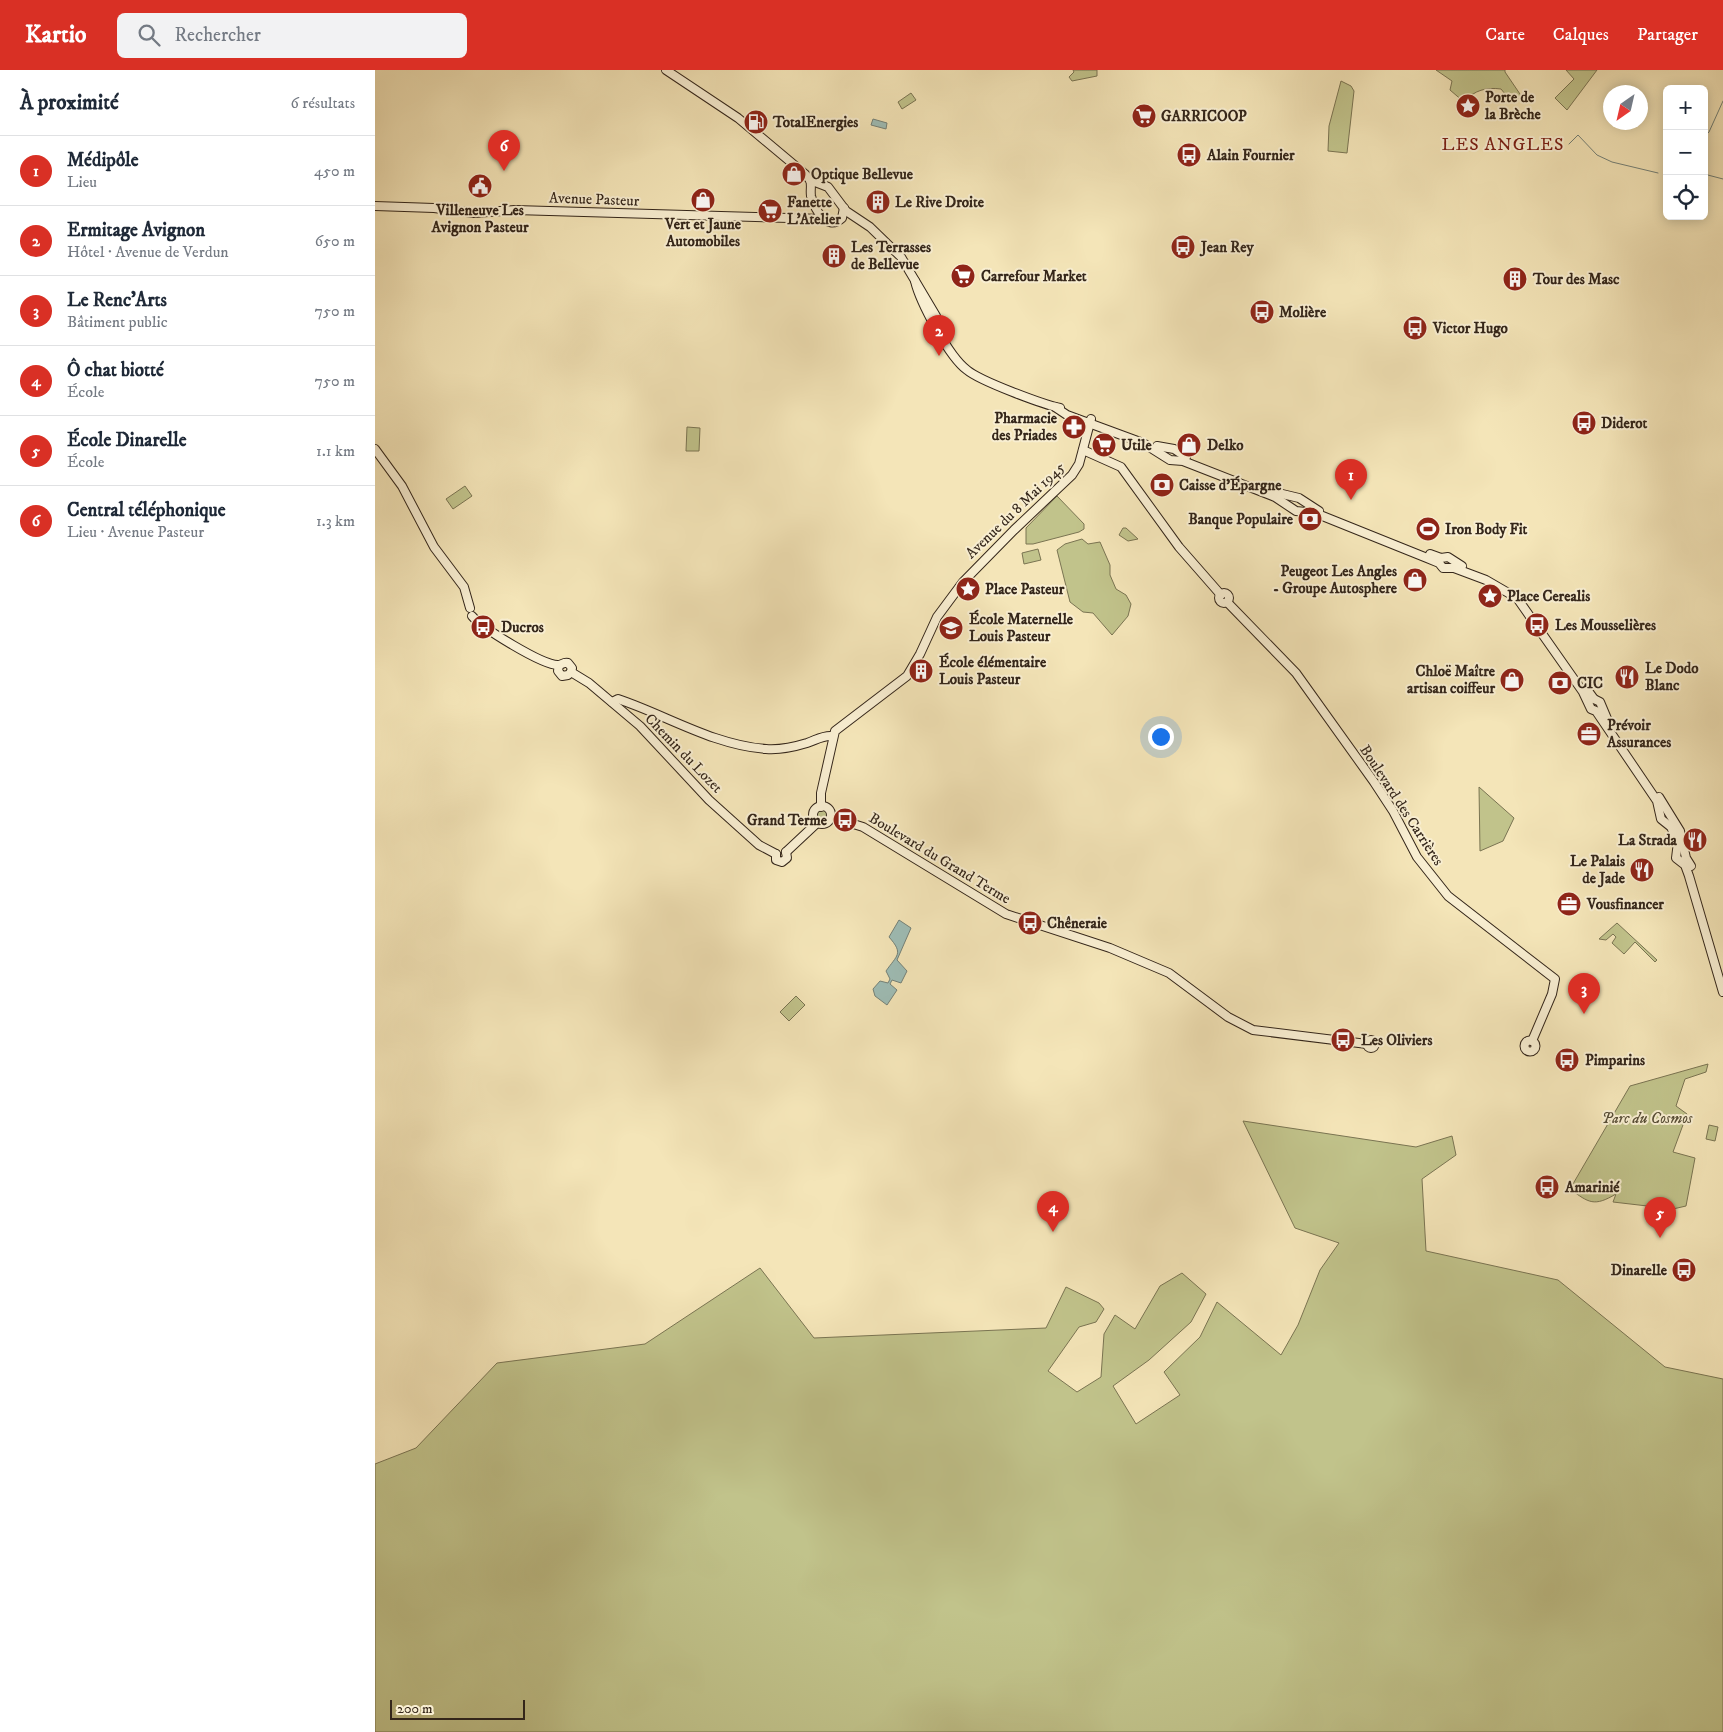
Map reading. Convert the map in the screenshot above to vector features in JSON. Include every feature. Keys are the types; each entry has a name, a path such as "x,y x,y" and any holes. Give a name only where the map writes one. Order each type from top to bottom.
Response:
{"street":[{"path":"666,70 738,118 810,180 828,187 852,216 863,221 890,246 901,257 915,281 921,302 953,357 967,371 1055,407 1067,414 1122,431 1132,438 1168,453 1173,449 1176,456 1284,498 1299,498 1304,507"},
{"path":"810,180 811,195 824,219"},
{"path":"812,190 819,184"},
{"name":"Avenue Pasteur","path":"375,206 434,208 475,213 515,210 824,219 835,223 842,218"},
{"path":"844,208 842,218 852,216"},
{"path":"813,220 818,209"},
{"name":"Avenue du 8 Mai 1945","path":"832,736 838,728 907,676 920,654 937,617 963,582 1072,475 1079,464 1091,421"},
{"name":"Chemin du Lozet","path":"375,449 402,486 434,547 468,595 471,612 493,634 559,665 558,671 562,676 569,675 571,672 589,683 623,710 654,739 709,800 759,844 776,854 777,860 782,862 787,858 786,852 817,823"},
{"name":"Boulevard des Carrières","path":"1083,450 1121,467 1179,547 1221,595 1219,598 1221,602 1227,602 1286,660 1374,782 1393,811 1417,858 1448,896 1555,979 1552,994 1532,1041"},
{"path":"1284,498 1289,508 1304,507 1440,560 1446,556 1450,563 1493,583 1517,598 1592,701 1591,709 1598,709 1664,812 1661,818 1668,823 1675,834 1678,846 1676,856 1684,860 1692,869 1723,974"},
{"path":"612,702 617,699 720,739 747,746 777,748 808,743 824,736 832,736 821,807 813,813 817,823 824,824 831,817 827,808 821,807"},
{"path":"623,710 635,706"},
{"name":"Boulevard du Grand Terme","path":"831,817 863,827 1006,914 1110,948 1176,977 1193,986 1240,1022 1260,1031 1367,1044"},
{"path":"1684,860 1723,992"}],"green space":[{"path":"1073,70 1097,70 1097,76 1072,81 1069,77 1074,72"},
{"path":"1436,70 1505,70 1522,97 1510,100 1501,89 1491,88 1476,92 1464,102 1450,90 1452,81"},
{"path":"1566,70 1597,70 1567,110 1555,98 1574,79"},
{"path":"1341,81 1351,86 1354,91 1347,153 1328,151 1329,126"},
{"path":"911,93 916,100 902,109 898,102"},
{"path":"687,427 700,428 699,451 686,451"},
{"path":"465,486 472,496 453,509 446,499"},
{"path":"1057,496 1084,524 1084,529 1033,544 1026,544 1026,528"},
{"path":"1123,528 1126,528 1138,539 1128,541 1119,535"},
{"path":"1082,539 1088,544 1100,542 1110,565 1110,575 1116,589 1126,595 1131,604 1128,616 1112,635 1093,613 1083,612 1070,602 1057,550 1065,544"},
{"path":"1038,549 1041,560 1024,564 1022,553"},
{"path":"1479,787 1514,818 1503,841 1480,851"},
{"path":"822,809 828,815 822,821 816,815"},
{"path":"1617,923 1657,960 1655,962 1635,942 1624,954 1612,943 1616,937 1613,934 1606,940 1599,939"},
{"path":"796,996 805,1005 789,1021 780,1012"},
{"name":"Parc du Cosmos","path":"1708,1064 1706,1072 1685,1079 1676,1106 1687,1114 1673,1152 1695,1158 1686,1206 1673,1209 1613,1202 1616,1194 1602,1201 1592,1202 1582,1198 1570,1189 1630,1086"},
{"path":"1243,1121 1416,1147 1452,1136 1456,1155 1422,1179 1426,1251 1558,1280 1665,1367 1723,1379 1723,1732 375,1732 375,1464 416,1448 497,1363 645,1344 760,1268 814,1338 1046,1328 1066,1287 1099,1303 1104,1309 1096,1322 1079,1327 1048,1371 1077,1392 1101,1377 1104,1334 1115,1315 1135,1329 1160,1286 1182,1273 1206,1294 1191,1322 1149,1360 1113,1386 1136,1424 1180,1395 1164,1372 1200,1337 1217,1302 1281,1355 1298,1325 1320,1270 1339,1243 1295,1228"},
{"path":"1709,1125 1718,1127 1715,1141 1706,1139"}],"water":[{"path":"873,119 887,123 886,129 871,125"},
{"path":"899,920 911,928 897,960 907,971 901,983 892,980 890,984 897,990 887,1005 875,996 873,989 880,981 888,983 890,979 886,971 896,958 898,951 889,937"}],"waterway":[{"path":"1708,133 1723,101"},
{"path":"1569,144 1578,135 1597,155 1612,162 1658,173"},
{"path":"1708,175 1723,179"}],"place":[{"name":"Porte de la Brèche","path":"1468,106"},
{"name":"GARRICOOP","path":"1144,116"},
{"name":"TotalEnergies","path":"756,122"},
{"name":"Alain Fournier","path":"1189,155"},
{"name":"Central téléphonique","path":"504,171"},
{"name":"Optique Bellevue","path":"794,174"},
{"name":"Villeneuve Les Avignon Pasteur","path":"480,186"},
{"name":"Vert et Jaune Automobiles","path":"703,200"},
{"name":"Le Rive Droite","path":"878,202"},
{"name":"Fanette L'Atelier","path":"770,211"},
{"name":"Jean Rey","path":"1183,247"},
{"name":"Les Terrasses de Bellevue","path":"834,256"},
{"name":"Carrefour Market","path":"963,276"},
{"name":"Tour des Masc","path":"1515,279"},
{"name":"Molière","path":"1262,312"},
{"name":"Victor Hugo","path":"1415,328"},
{"name":"Ermitage Avignon","path":"939,356"},
{"name":"Diderot","path":"1584,423"},
{"name":"Pharmacie des Priades","path":"1074,427"},
{"name":"Utile","path":"1104,445"},
{"name":"Delko","path":"1189,445"},
{"name":"Caisse d'Épargne","path":"1162,485"},
{"name":"Médipôle","path":"1351,500"},
{"name":"Banque Populaire","path":"1310,519"},
{"name":"Iron Body Fit","path":"1428,529"},
{"name":"Peugeot Les Angles - Groupe Autosphere","path":"1415,580"},
{"name":"Place Pasteur","path":"968,589"},
{"name":"Place Cerealis","path":"1490,596"},
{"name":"Les Mousselières","path":"1537,625"},
{"name":"Ducros","path":"483,627"},
{"name":"École Maternelle Louis Pasteur","path":"951,628"},
{"name":"École élémentaire Louis Pasteur","path":"921,671"},
{"name":"Le Dodo Blanc","path":"1627,677"},
{"name":"Chloë Maître artisan coiffeur","path":"1512,680"},
{"name":"CIC","path":"1560,683"},
{"name":"Prévoir Assurances","path":"1589,734"},
{"name":"Grand Terme","path":"845,820"},
{"name":"La Strada","path":"1695,840"},
{"name":"Le Palais de Jade","path":"1642,870"},
{"name":"Vousfinancer","path":"1569,904"},
{"name":"Chêneraie","path":"1030,923"},
{"name":"Le Renc'Arts","path":"1584,1014"},
{"name":"Les Oliviers","path":"1343,1040"},
{"name":"Pimparins","path":"1567,1060"},
{"name":"Amarinié","path":"1547,1187"},
{"name":"Ô chat biotté","path":"1053,1232"},
{"name":"École Dinarelle","path":"1660,1238"},
{"name":"Dinarelle","path":"1684,1270"}],"district":[{"name":"LES ANGLES","path":"1503,144"}]}
